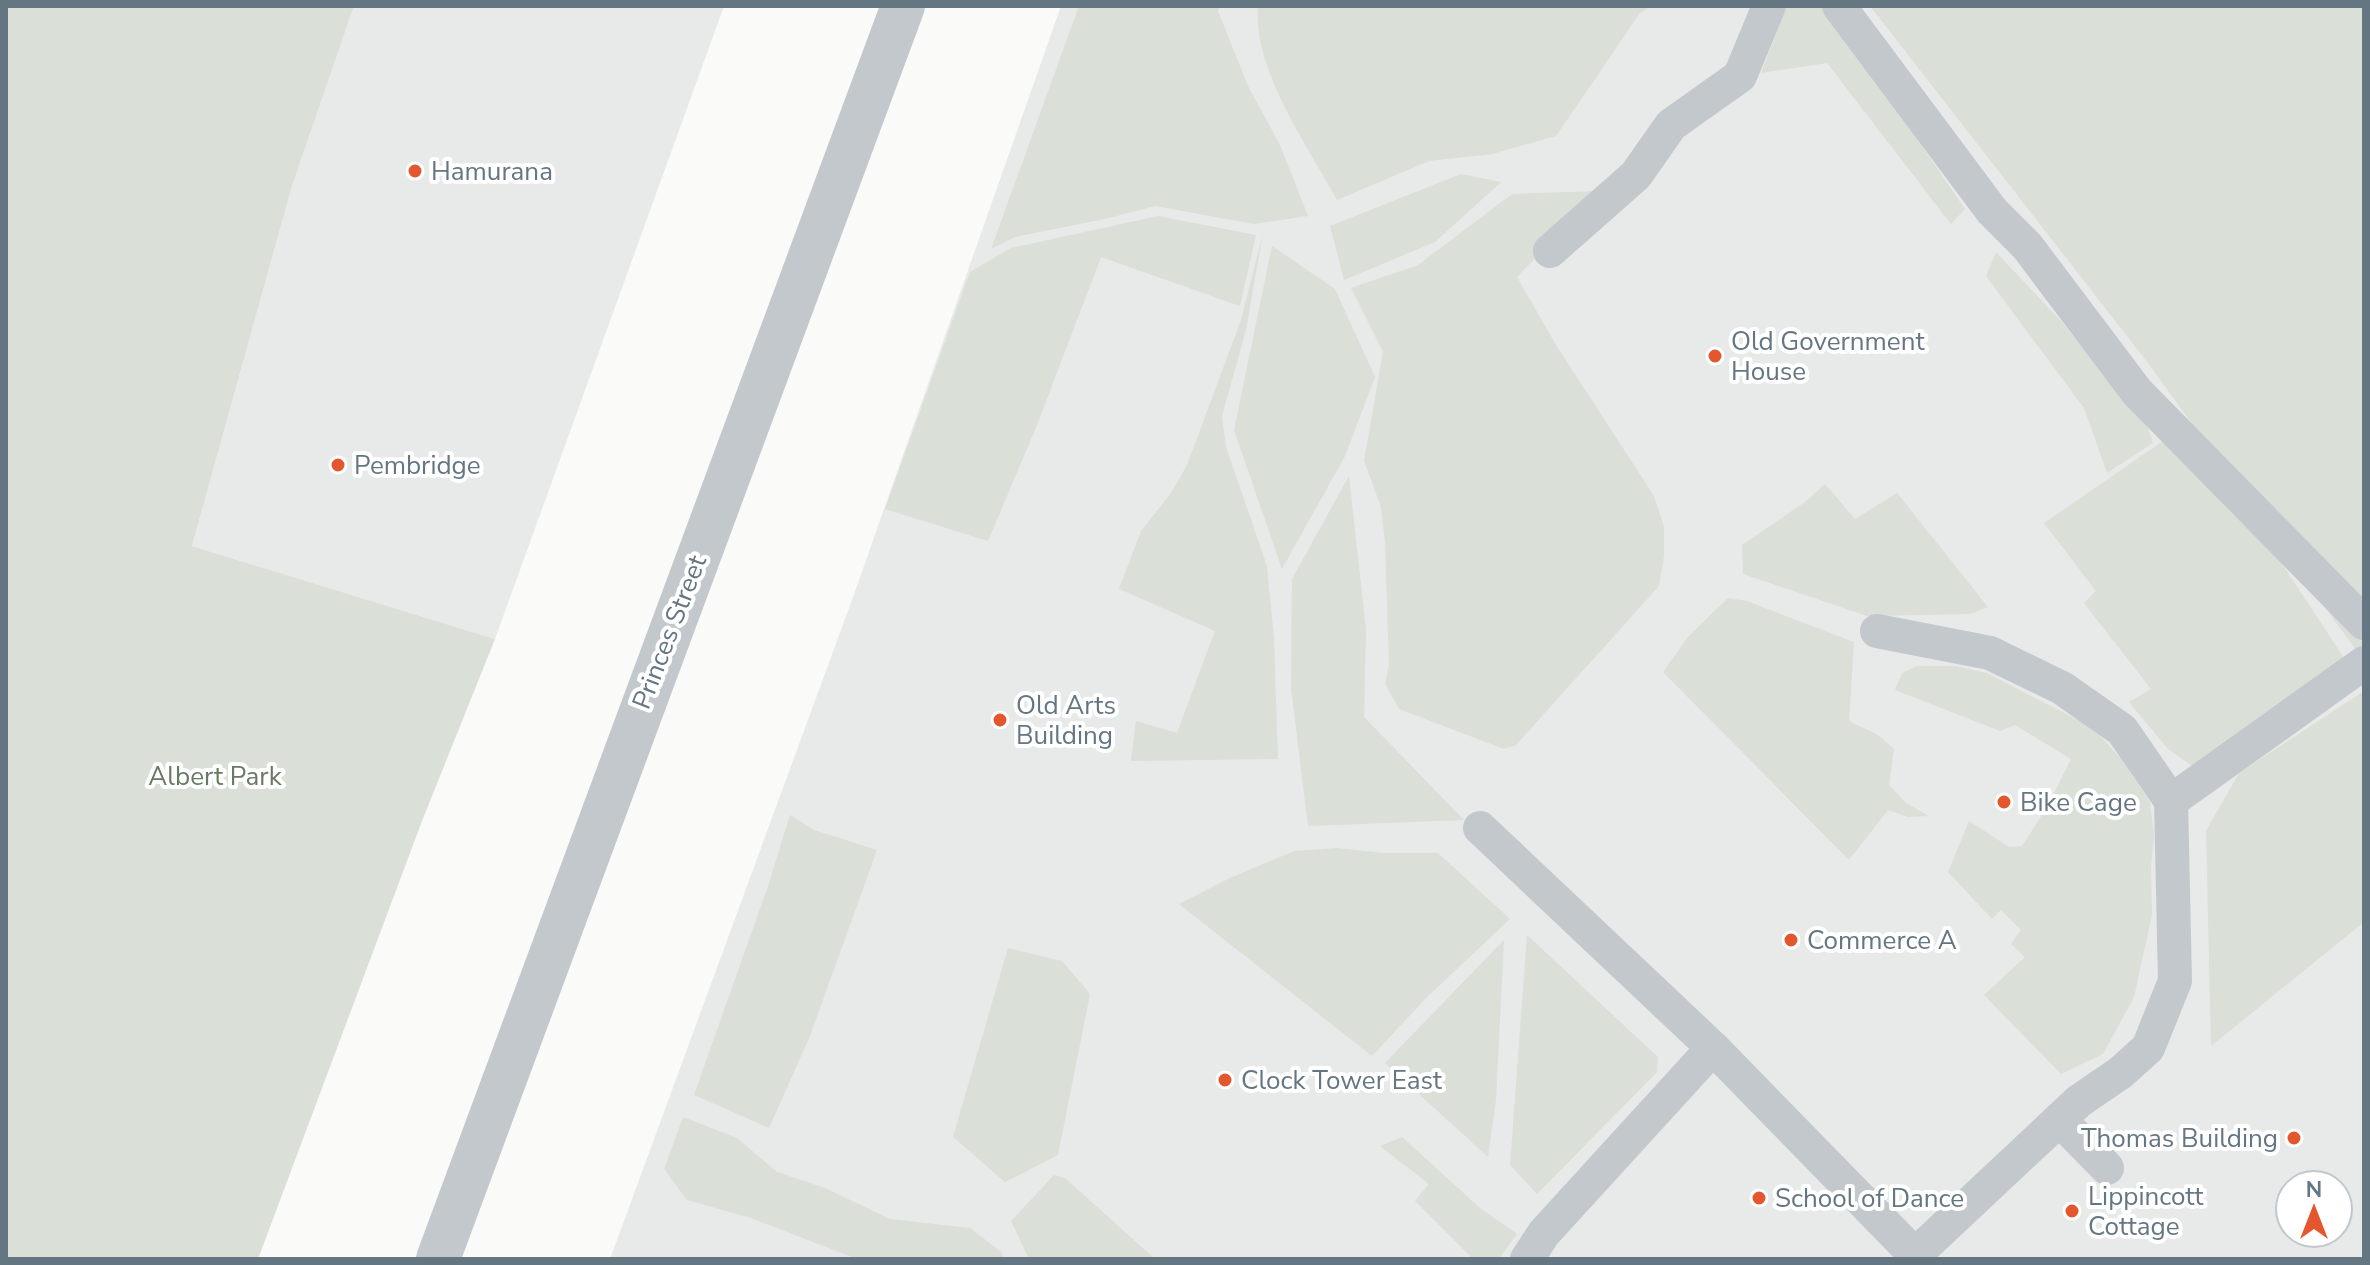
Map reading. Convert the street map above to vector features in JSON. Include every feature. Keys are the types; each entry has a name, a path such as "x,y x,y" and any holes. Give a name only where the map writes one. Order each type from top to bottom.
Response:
{"street":[{"name":"Princes Street","path":"438,1259 903,6"}],"lane":[{"path":"1550,251 1636,175 1671,125 1740,76 1769,6"},
{"path":"1839,6 1992,211 2027,246 2137,392 2364,623"},
{"path":"1480,828 1713,1048 1918,1256 2079,1101 2120,1073 2148,1048 2175,981 2171,801 2122,730 2062,688 1990,653 1877,631"},
{"path":"2171,801 2364,663"},
{"path":"1527,1259 1544,1233 1713,1048"},
{"path":"2060,1120 2107,1168"}],"shaded area":[{"path":"354,6 724,6 495,639 192,546 292,186"},
{"path":"1061,6 2364,6 2364,1259 610,1259 852,600"}],"green space":[{"name":"Albert Park","path":"6,6 354,6 292,186 192,546 495,639 422,821 258,1259 6,1259"},
{"path":"1079,6 1220,6 1218,11 1248,86 1280,145 1308,216 1254,224 1155,206 1015,237 991,249"},
{"path":"1258,6 1651,6 1640,13 1556,136 1492,154 1429,161 1337,200 1273,81 1264,56"},
{"path":"1787,6 1826,6 1965,209 1951,224 1827,63 1761,73"},
{"path":"1870,6 2364,6 2364,661 2148,363"},
{"path":"1461,174 1501,182 1435,242 1344,280 1330,226"},
{"path":"1600,191 1517,277 1556,345 1654,496 1664,527 1664,556 1659,586 1516,745 1504,749 1399,709 1385,684 1389,665 1385,542 1381,507 1364,461 1383,352 1351,288 1418,265 1512,194"},
{"path":"1158,216 1256,235 1240,306 1101,257 1037,425 988,541 885,509 970,272 1011,248"},
{"path":"1263,233 1246,330 1222,416 1226,447 1267,566 1274,639 1278,759 1131,761 1136,721 1177,733 1215,631 1119,589 1141,531 1171,493 1187,465 1241,320"},
{"path":"1272,246 1335,289 1375,377 1345,456 1282,569 1234,430"},
{"path":"1996,252 2059,319 2148,428 2153,443 2107,473 2084,408 1986,276"},
{"path":"2169,437 2271,547 2344,658 2198,770 2168,749 2129,702 2151,689 2084,603 2096,591 2044,523"},
{"path":"1349,476 1366,630 1364,717 1464,820 1308,826 1291,688 1292,579"},
{"path":"1825,484 1855,519 1897,493 1988,607 1970,614 1867,616 1743,574 1742,545 1805,502"},
{"path":"1728,598 1747,601 1854,642 1849,721 1878,735 1894,749 1889,785 1906,803 1929,816 1908,817 1888,810 1849,860 1663,672 1688,637"},
{"path":"1917,666 1955,666 1987,673 2093,728 2122,760 2150,802 2154,836 2152,915 2134,997 2103,1054 2061,1074 1984,995 2025,957 2011,944 2021,930 2001,910 1992,919 1948,872 1969,821 2009,847 2022,846 2047,807 2071,759 2015,725 2000,731 1895,690 1902,673"},
{"path":"2364,691 2364,922 2211,1046 2206,831 2239,773"},
{"path":"790,815 814,830 877,850 810,1036 769,1128 694,1095"},
{"path":"1337,848 1384,853 1438,853 1510,919 1427,997 1372,1056 1179,904 1294,851"},
{"path":"1527,935 1658,1057 1657,1072 1537,1194 1510,1165"},
{"path":"1504,940 1496,1100 1488,1157 1385,1063"},
{"path":"1008,948 1062,961 1090,994 1058,1155 1005,1182 953,1137"},
{"path":"683,1117 737,1138 777,1172 825,1188 890,1219 970,1228 1001,1252 1004,1259 857,1259 751,1218 687,1200 664,1169"},
{"path":"1402,1137 1480,1208 1517,1234 1499,1259 1473,1259 1415,1201 1429,1184 1380,1146"},
{"path":"1054,1175 1065,1178 1155,1259 1029,1259 1011,1221"}],"place":[{"name":"Hamurana","path":"415,171"},
{"name":"Old Government House","path":"1715,356"},
{"name":"Pembridge","path":"338,465"},
{"name":"Old Arts Building","path":"1000,720"},
{"name":"Bike Cage","path":"2004,802"},
{"name":"Commerce A","path":"1791,940"},
{"name":"Clock Tower East","path":"1225,1080"},
{"name":"Thomas Building","path":"2294,1138"},
{"name":"School of Dance","path":"1759,1198"},
{"name":"Lippincott Cottage","path":"2072,1211"}]}
